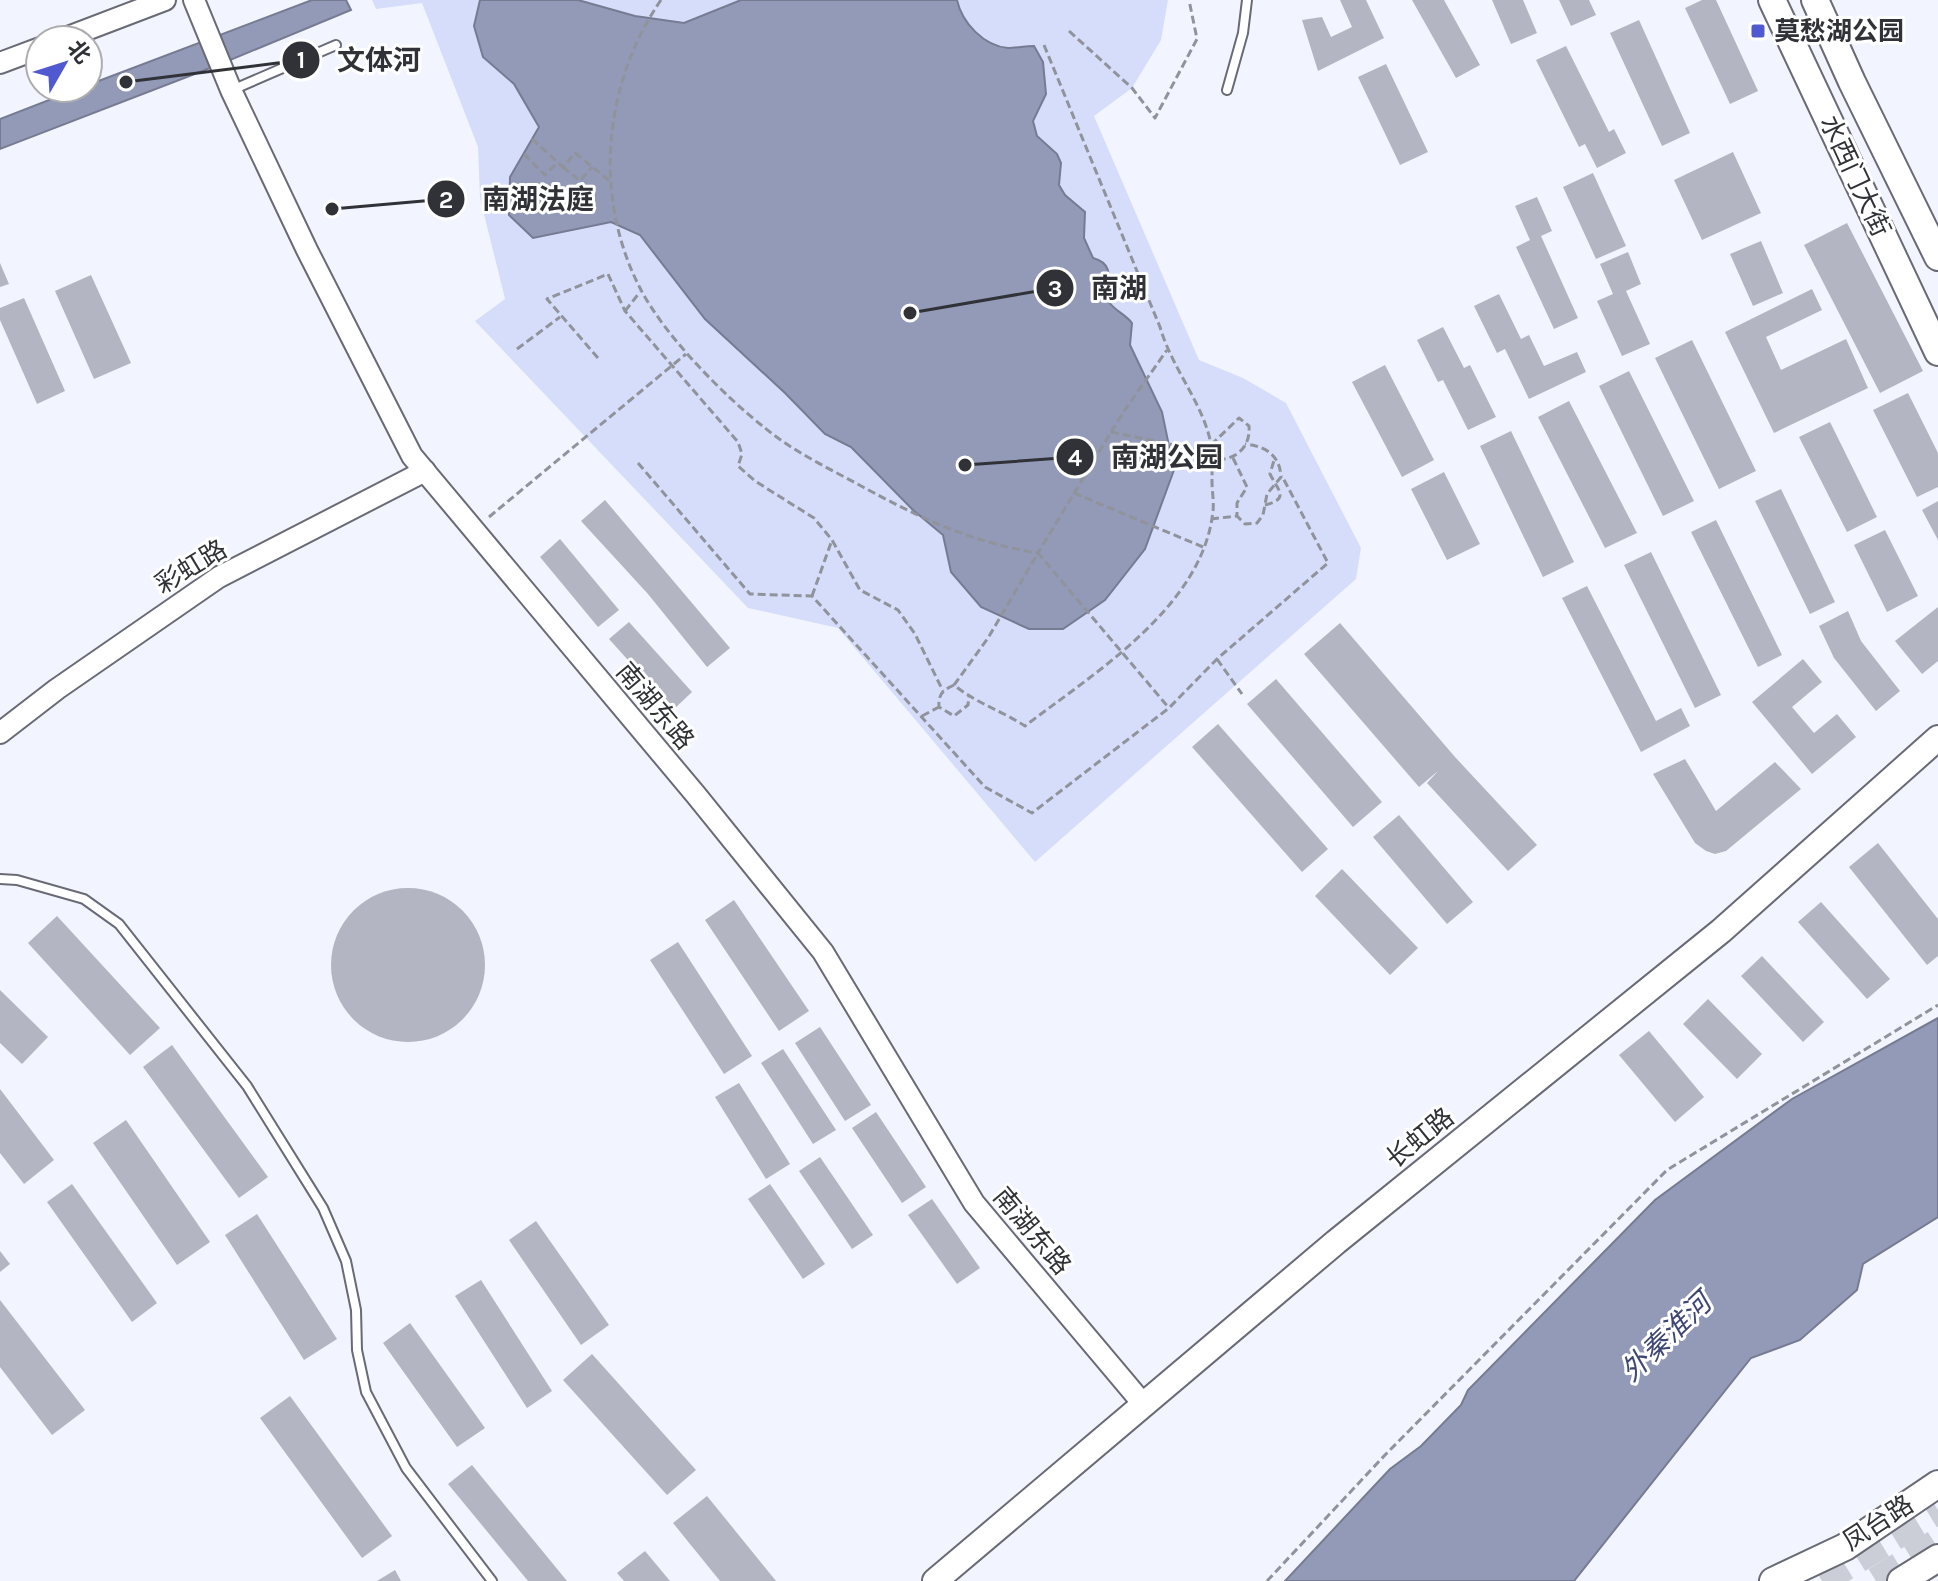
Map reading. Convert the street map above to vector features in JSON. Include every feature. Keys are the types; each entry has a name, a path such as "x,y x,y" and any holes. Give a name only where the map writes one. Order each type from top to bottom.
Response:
{"main road":[{"name":"水西门大街","path":"1772,0 1938,352"},
{"name":"水西门大街","path":"1815,0 1938,257"},
{"name":"长虹路","path":"935,1581 1349,1232 1721,931 1938,738"},
{"name":"凤台路","path":"1773,1581 1845,1547 1938,1484"},
{"path":"1901,1581 1938,1558"}],"street":[{"path":"102,24 165,0"},
{"name":"南湖东路","path":"194,0 231,90 307,250 412,456 823,952 974,1203 1144,1405"},
{"path":"0,63 24,54"},
{"name":"彩虹路","path":"0,733 57,689 219,577 425,471"}],"lane":[{"path":"1227,90 1243,33 1247,0"},
{"path":"231,90 336,45"},
{"path":"0,879 17,880 84,899 119,924 247,1086 323,1208 346,1261 356,1310 357,1350 366,1392 406,1468 492,1581"}],"path":[{"path":"661,0 638,39 621,80 610,150 611,182 625,255 641,291 686,354 765,428 817,462 909,511 976,540 1038,553 1169,708"},
{"path":"1069,31 1132,88 1155,118 1197,39 1189,0"},
{"path":"954,685 1025,726 1123,652 1168,607 1189,576 1203,547 1211,519 1212,453 1208,431 1167,350 1044,45"},
{"path":"532,139 580,181 592,167"},
{"path":"563,167 575,153 611,182"},
{"path":"524,154 545,175 558,162"},
{"path":"598,358 547,299 608,274 625,311 738,442 742,454 738,466 755,481 814,518 832,540 860,590 898,610 915,634 943,691"},
{"path":"625,311 641,291"},
{"path":"517,349 560,317"},
{"path":"939,707 938,699 943,691 954,685 988,638 1111,432 1167,350"},
{"path":"474,530 686,354"},
{"path":"1211,445 1239,418 1249,426 1249,439 1233,458 1212,459"},
{"path":"1111,432 1212,453"},
{"path":"638,463 750,594 812,596 985,787 1032,813 1169,708 1217,659 1328,563 1282,476 1280,464 1258,445 1245,444"},
{"path":"1265,505 1277,501 1280,496 1270,474 1275,457"},
{"path":"1233,458 1247,487 1237,503 1237,516 1245,524 1257,523 1263,515 1267,494 1282,476"},
{"path":"1074,493 1203,547"},
{"path":"1211,519 1237,516"},
{"path":"812,596 832,540"},
{"path":"1217,659 1242,694"},
{"path":"939,707 954,716 968,705 969,696"},
{"path":"922,716 939,707"},
{"path":"1267,1581 1385,1455 1667,1170 1938,1005"}],"shaded area":[{"path":"372,0 1168,0 1161,40 1132,88 1094,116 1199,360 1243,378 1286,403 1361,548 1356,579 1035,862 838,628 748,608 475,321 505,299 480,198 478,147 422,3 376,9"}],"water":[{"path":"312,0 346,0 351,10 0,149 0,119 39,104 104,104 104,79"},
{"path":"480,0 578,0 635,16 684,23 741,0 957,0 969,25 991,43 1008,48 1034,46 1043,62 1046,94 1033,121 1037,136 1057,154 1061,163 1059,185 1065,195 1085,212 1084,238 1093,258 1108,269 1108,301 1132,323 1130,345 1162,412 1174,470 1145,549 1105,600 1063,629 1029,629 981,607 951,572 943,535 913,510 851,447 825,434 705,319 640,235 611,222 533,238 509,215 510,177 539,127 514,84 483,57 474,26"},
{"name":"外秦淮河","path":"1938,1018 1938,1217 1863,1264 1857,1290 1800,1340 1751,1358 1574,1581 1285,1581 1390,1469 1421,1446 1461,1405 1468,1390 1655,1200 1792,1099"}],"building":[{"path":"1340,0 1366,0 1384,38 1318,71 1302,20 1322,17 1331,37 1352,27"},
{"path":"1412,0 1444,0 1480,65 1456,78"},
{"path":"1492,0 1523,0 1537,33 1511,44"},
{"path":"1559,0 1589,0 1596,15 1571,26"},
{"path":"1702,0 1716,0 1758,91 1730,104 1685,8"},
{"path":"1639,20 1690,133 1662,146 1610,33"},
{"path":"1566,46 1609,132 1614,129 1626,153 1597,168 1585,144 1579,147 1536,60"},
{"path":"1386,64 1428,152 1400,165 1358,77"},
{"path":"1733,152 1761,213 1702,240 1674,180"},
{"path":"1593,173 1626,246 1596,259 1563,187"},
{"path":"1537,197 1552,231 1541,236 1578,318 1554,329 1516,247 1530,240 1515,206"},
{"path":"1847,223 1923,371 1880,393 1804,245"},
{"path":"1761,241 1783,293 1753,306 1730,254"},
{"path":"1628,252 1641,284 1626,291 1650,344 1622,356 1597,301 1613,294 1600,264"},
{"path":"0,263 9,284 0,287"},
{"path":"91,275 131,363 94,379 55,291"},
{"path":"1812,289 1822,310 1766,337 1781,370 1846,339 1868,388 1774,433 1725,332"},
{"path":"1499,294 1521,339 1529,335 1544,366 1577,352 1586,372 1529,399 1505,349 1497,353 1474,306"},
{"path":"24,298 65,391 37,404 0,320 0,308"},
{"path":"1443,327 1464,368 1470,365 1496,417 1468,430 1443,380 1438,382 1417,340"},
{"path":"1692,340 1756,471 1719,489 1655,358"},
{"path":"1385,365 1434,460 1402,477 1352,382"},
{"path":"1629,371 1694,501 1663,516 1599,386"},
{"path":"1908,393 1938,453 1938,487 1917,497 1873,410"},
{"path":"1569,401 1637,533 1605,548 1538,417"},
{"path":"1830,422 1877,517 1847,532 1799,437"},
{"path":"1511,431 1574,562 1543,577 1480,446"},
{"path":"1444,472 1480,544 1447,560 1411,489"},
{"path":"1781,489 1835,602 1810,614 1755,501"},
{"path":"605,500 730,648 707,667 648,594 581,521"},
{"path":"1938,501 1938,540 1922,510"},
{"path":"1716,520 1782,655 1758,667 1691,532"},
{"path":"1885,530 1918,596 1887,612 1854,545"},
{"path":"560,539 619,610 598,627 540,557"},
{"path":"1651,552 1721,695 1695,708 1624,565"},
{"path":"1587,586 1656,721 1681,708 1690,726 1641,752 1562,598"},
{"path":"1938,607 1938,661 1922,674 1895,641"},
{"path":"1848,611 1861,641 1900,691 1876,711 1834,658 1819,626"},
{"path":"629,622 692,692 673,710 609,639"},
{"path":"1340,623 1455,757 1537,845 1508,871 1427,783 1438,771 1419,787 1304,654"},
{"path":"1803,659 1822,682 1792,707 1814,733 1837,714 1856,737 1812,774 1752,702"},
{"path":"1276,679 1382,802 1353,827 1247,704"},
{"path":"1218,724 1328,849 1302,872 1192,747"},
{"path":"1685,759 1716,811 1775,762 1801,789 1726,851 1715,854 1695,843 1653,774"},
{"path":"1399,815 1473,902 1447,924 1373,837"},
{"path":"1878,843 1938,919 1938,956 1927,965 1849,867"},
{"path":"1342,869 1418,948 1390,975 1315,896"},
{"path":"408,888 438,894 463,910 479,935 485,965 479,995 463,1020 438,1036 408,1042 378,1036 353,1020 337,995 331,965 337,935 353,910 378,894"},
{"path":"734,900 809,1011 779,1031 705,920"},
{"path":"1821,902 1890,979 1867,999 1798,922"},
{"path":"57,916 160,1028 130,1055 28,943"},
{"path":"678,942 752,1056 724,1074 650,960"},
{"path":"1762,956 1824,1022 1803,1042 1741,976"},
{"path":"0,990 48,1037 22,1064 0,1043"},
{"path":"1708,999 1762,1054 1737,1079 1683,1024"},
{"path":"820,1027 871,1105 845,1121 795,1043"},
{"path":"1649,1031 1704,1097 1675,1122 1619,1055"},
{"path":"172,1045 268,1177 239,1198 143,1067"},
{"path":"783,1049 836,1130 813,1144 761,1063"},
{"path":"739,1083 790,1164 766,1179 715,1097"},
{"path":"0,1089 54,1160 24,1184 0,1153"},
{"path":"876,1112 926,1187 902,1203 852,1128"},
{"path":"126,1120 210,1242 177,1265 93,1143"},
{"path":"820,1157 873,1235 852,1249 799,1171"},
{"path":"72,1184 157,1303 132,1322 47,1202"},
{"path":"770,1184 825,1264 803,1279 748,1199"},
{"path":"932,1199 980,1268 957,1284 908,1215"},
{"path":"257,1214 337,1339 304,1360 225,1235"},
{"path":"536,1221 609,1325 581,1345 509,1240"},
{"path":"0,1251 10,1264 0,1272"},
{"path":"481,1280 552,1391 527,1408 455,1296"},
{"path":"0,1300 85,1410 52,1435 0,1367"},
{"path":"410,1323 485,1428 457,1447 383,1343"},
{"path":"592,1354 696,1470 667,1495 563,1380"},
{"path":"290,1396 392,1536 362,1558 260,1418"},
{"path":"472,1465 567,1581 528,1581 448,1484"},
{"path":"707,1496 776,1581 720,1581 673,1523"},
{"path":"645,1551 670,1581 624,1581 617,1573"},
{"path":"395,1570 401,1581 377,1581"}],"tunnel":[{"path":"1822,1581 1938,1510"},
{"path":"1876,1581 1938,1542"}],"place":[{"name":"莫愁湖公园","path":"1758,31"},
{"name":"文体河","path":"126,82"},
{"name":"南湖法庭","path":"332,209"},
{"name":"南湖","path":"910,313"},
{"name":"南湖公园","path":"965,465"}]}
